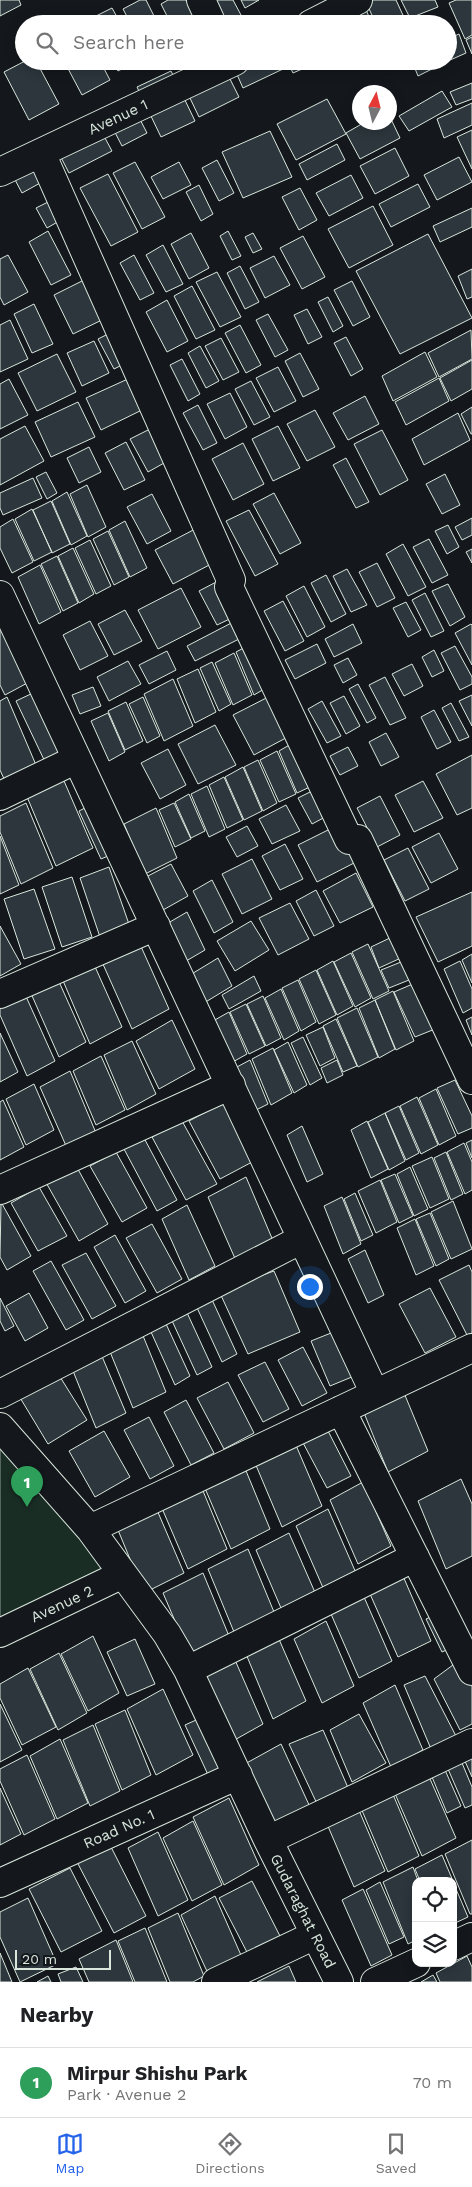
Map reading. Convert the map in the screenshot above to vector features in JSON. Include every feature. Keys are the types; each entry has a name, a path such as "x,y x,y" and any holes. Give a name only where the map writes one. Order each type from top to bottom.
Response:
{"street":[{"path":"201,0 208,15"},
{"path":"329,15 358,0"},
{"name":"Avenue 1","path":"0,172 214,70"},
{"path":"40,153 231,580 229,587 349,840 358,839 472,1080"},
{"path":"1,600 376,1394"},
{"path":"0,796 77,759"},
{"path":"0,994 156,926"},
{"path":"0,1190 231,1085"},
{"path":"0,1394 302,1239"},
{"path":"90,1529 472,1348"},
{"path":"341,1410 472,1671"},
{"name":"Gudaraghat Road","path":"0,1427 90,1529 167,1634 188,1670 268,1840 339,1982"},
{"path":"188,1670 415,1557"},
{"name":"Avenue 2","path":"0,1633 123,1574"},
{"path":"268,1840 472,1743"},
{"name":"Road No. 1","path":"0,1883 238,1775"},
{"path":"216,1982 315,1936"},
{"path":"457,1944 472,1937"},
{"path":"375,1982 412,1965"}],"green space":[{"path":"0,1445 106,1569 0,1618"}],"building":[{"path":"0,0 19,0 21,5 0,16"},
{"path":"140,0 146,0 154,15 126,15 123,9"},
{"path":"168,0 186,0 194,15 166,15 161,4"},
{"path":"203,0 233,0 241,15 216,15"},
{"path":"241,0 259,0 245,8"},
{"path":"362,0 368,15 349,15"},
{"path":"365,0 396,0 403,15 372,15"},
{"path":"401,0 435,0 438,7 418,15 408,15"},
{"path":"456,0 472,0 472,35 465,39 457,21 457,15 454,15 449,3"},
{"path":"112,8 116,15 98,15"},
{"path":"459,34 466,53 457,57 457,35"},
{"path":"472,37 472,54 466,40"},
{"path":"15,66 15,70 41,70 59,104 29,120 4,72"},
{"path":"69,70 105,70 110,80 82,95"},
{"path":"189,70 226,70 239,97 199,117 178,73"},
{"path":"235,70 281,70 243,88"},
{"path":"416,70 430,70 418,76"},
{"path":"171,71 195,121 161,137 137,87"},
{"path":"472,83 472,99 456,105 450,92"},
{"path":"442,91 452,107 409,131 399,116"},
{"path":"327,99 346,134 296,160 277,124"},
{"path":"131,102 147,133 122,146 106,115"},
{"path":"472,103 472,125 444,138 437,119"},
{"path":"92,114 112,151 69,173 50,136"},
{"path":"352,130 396,130 400,138 360,159 346,133"},
{"path":"472,130 472,169 457,137"},
{"path":"270,131 292,177 243,198 222,152"},
{"path":"337,144 345,160 307,180 299,164"},
{"path":"24,148 42,182 22,193 4,159"},
{"path":"395,148 409,176 375,194 360,166"},
{"path":"459,157 472,182 437,200 424,175"},
{"path":"217,160 234,193 219,201 202,168"},
{"path":"135,162 165,217 142,229 113,173"},
{"path":"179,162 191,185 163,199 151,177"},
{"path":"108,174 138,232 111,246 80,188"},
{"path":"351,175 363,198 329,216 316,193"},
{"path":"418,184 430,207 391,227 379,204"},
{"path":"199,185 213,214 201,221 186,192"},
{"path":"300,188 317,220 299,230 282,197"},
{"path":"50,201 61,220 47,228 36,208"},
{"path":"373,206 393,245 349,268 328,229"},
{"path":"472,208 472,227 440,242 433,226"},
{"path":"48,231 71,275 51,285 29,242"},
{"path":"228,231 241,256 232,260 220,236"},
{"path":"191,233 209,268 189,279 171,244"},
{"path":"253,233 262,249 253,253 245,237"},
{"path":"428,234 472,318 400,354 356,271"},
{"path":"303,236 325,277 302,289 280,248"},
{"path":"163,245 183,284 166,292 146,255"},
{"path":"8,255 28,292 4,305 0,297 0,259"},
{"path":"134,255 154,293 140,300 120,263"},
{"path":"274,256 290,285 265,298 250,268"},
{"path":"240,266 259,302 245,309 227,273"},
{"path":"472,269 472,297 467,299 458,276"},
{"path":"217,272 241,317 220,327 196,282"},
{"path":"88,278 108,317 73,334 54,295"},
{"path":"352,281 370,317 353,326 334,290"},
{"path":"192,286 215,330 196,339 174,296"},
{"path":"328,297 343,326 333,332 318,302"},
{"path":"167,300 188,341 167,352 146,312"},
{"path":"34,304 53,344 32,353 14,314"},
{"path":"307,309 322,337 308,344 294,315"},
{"path":"268,314 288,350 275,357 256,320"},
{"path":"10,320 28,359 0,372 0,325"},
{"path":"240,325 261,365 246,373 225,333"},
{"path":"471,330 472,359 439,377 428,353"},
{"path":"112,332 128,362 114,369 98,339"},
{"path":"346,337 363,369 351,376 334,343"},
{"path":"221,338 239,372 223,380 205,346"},
{"path":"94,341 109,373 82,386 67,353"},
{"path":"200,346 219,381 206,388 188,353"},
{"path":"425,352 437,377 393,401 382,376"},
{"path":"300,353 319,389 303,397 285,361"},
{"path":"57,354 76,392 37,411 18,373"},
{"path":"182,359 200,394 188,401 170,365"},
{"path":"472,360 472,389 451,401 440,378"},
{"path":"278,367 296,401 274,412 256,378"},
{"path":"130,378 144,409 101,430 86,398"},
{"path":"439,378 449,401 406,425 395,402"},
{"path":"9,379 28,415 0,429 0,384"},
{"path":"251,381 270,417 254,425 235,389"},
{"path":"230,393 247,427 225,439 207,404"},
{"path":"365,396 379,424 348,440 333,413"},
{"path":"78,402 95,437 51,457 35,422"},
{"path":"198,405 217,443 203,450 183,413"},
{"path":"472,407 472,434 471,434 461,414"},
{"path":"315,410 335,447 307,461 287,424"},
{"path":"458,413 470,440 424,465 412,439"},
{"path":"25,426 44,461 0,485 0,439"},
{"path":"156,426 173,458 148,472 130,439"},
{"path":"278,426 300,468 273,481 252,439"},
{"path":"382,430 408,480 380,495 354,444"},
{"path":"126,442 145,480 124,490 105,453"},
{"path":"243,443 264,484 233,500 212,459"},
{"path":"89,447 101,472 79,483 67,458"},
{"path":"346,458 369,502 356,508 333,465"},
{"path":"46,472 57,493 47,499 36,477"},
{"path":"445,474 460,505 442,514 426,484"},
{"path":"33,478 42,498 3,515 0,508 0,493"},
{"path":"87,485 106,527 88,537 70,494"},
{"path":"67,492 87,536 71,545 52,501"},
{"path":"274,493 301,543 280,554 253,504"},
{"path":"152,494 171,531 147,544 127,507"},
{"path":"51,501 70,544 52,553 33,510"},
{"path":"32,509 52,552 34,561 15,519"},
{"path":"249,510 278,564 255,576 226,521"},
{"path":"472,518 472,535 462,540 455,527"},
{"path":"13,519 33,562 12,573 0,548 0,527"},
{"path":"125,521 147,568 130,577 109,530"},
{"path":"448,525 459,547 447,554 435,531"},
{"path":"197,528 215,562 173,584 155,550"},
{"path":"108,531 129,577 114,585 93,539"},
{"path":"429,539 448,575 432,583 413,547"},
{"path":"90,540 111,586 96,594 75,548"},
{"path":"403,544 426,587 408,596 386,554"},
{"path":"73,548 94,594 79,603 58,556"},
{"path":"472,549 472,563 466,552"},
{"path":"57,556 78,603 63,611 41,564"},
{"path":"377,563 395,598 377,607 359,572"},
{"path":"40,565 61,612 39,624 18,577"},
{"path":"347,569 367,605 351,612 333,576"},
{"path":"326,575 346,614 331,622 311,583"},
{"path":"220,580 238,615 217,625 199,591"},
{"path":"448,584 465,617 450,626 432,591"},
{"path":"304,586 325,627 307,637 286,596"},
{"path":"181,588 201,627 158,649 138,610"},
{"path":"425,593 444,631 431,637 412,600"},
{"path":"283,601 304,641 285,651 264,611"},
{"path":"406,602 421,630 408,637 393,608"},
{"path":"125,610 142,641 114,655 98,624"},
{"path":"239,619 247,635 195,661 187,646"},
{"path":"0,621 31,681 5,695 0,685"},
{"path":"90,621 108,656 80,670 63,635"},
{"path":"353,624 362,643 334,657 325,639"},
{"path":"472,625 472,665 455,633"},
{"path":"253,643 271,685 254,695 236,652"},
{"path":"317,644 326,663 295,679 285,660"},
{"path":"455,646 472,677 472,684 460,690 441,653"},
{"path":"434,650 444,671 432,677 422,657"},
{"path":"167,651 176,670 149,684 139,665"},
{"path":"234,653 252,695 233,705 215,663"},
{"path":"348,658 357,675 343,683 334,665"},
{"path":"128,661 141,684 109,701 97,677"},
{"path":"212,662 231,704 219,711 200,668"},
{"path":"412,664 423,686 404,696 392,674"},
{"path":"198,669 216,712 195,723 177,679"},
{"path":"385,677 406,718 390,725 369,685"},
{"path":"173,679 193,726 164,741 144,694"},
{"path":"358,684 376,718 367,723 349,689"},
{"path":"93,687 101,706 80,714 72,695"},
{"path":"35,692 63,757 47,766 16,701"},
{"path":"276,693 297,732 254,755 233,715"},
{"path":"472,695 472,726 459,701"},
{"path":"344,696 360,726 346,734 330,703"},
{"path":"7,697 36,765 5,781 0,770 0,701"},
{"path":"143,697 160,736 147,743 129,704"},
{"path":"322,701 341,736 327,743 308,709"},
{"path":"126,702 143,741 125,750 108,711"},
{"path":"451,703 469,737 459,741 442,708"},
{"path":"434,710 451,742 437,749 421,717"},
{"path":"108,713 125,752 109,761 91,721"},
{"path":"215,725 236,765 198,784 178,744"},
{"path":"386,733 399,757 381,766 369,742"},
{"path":"298,740 316,784 297,793 279,751"},
{"path":"348,747 358,766 340,775 330,756"},
{"path":"168,749 186,785 160,799 141,763"},
{"path":"277,751 296,794 279,802 260,760"},
{"path":"472,755 472,808 457,815 436,774"},
{"path":"258,760 277,803 263,811 244,767"},
{"path":"243,767 262,811 244,820 225,777"},
{"path":"61,774 93,848 56,866 25,792"},
{"path":"224,777 243,820 227,828 209,785"},
{"path":"423,781 443,818 414,832 395,795"},
{"path":"207,786 225,829 209,837 191,794"},
{"path":"316,789 329,815 312,824 298,798"},
{"path":"189,794 205,831 191,838 175,802"},
{"path":"380,796 400,835 377,847 357,808"},
{"path":"26,803 53,868 21,884 0,832 0,816"},
{"path":"174,803 191,839 175,847 159,810"},
{"path":"93,804 115,853 101,859 79,811"},
{"path":"286,805 300,831 272,844 259,819"},
{"path":"156,808 177,858 145,874 124,824"},
{"path":"247,826 258,846 237,857 226,837"},
{"path":"336,826 356,862 317,882 298,845"},
{"path":"439,833 458,869 431,883 412,847"},
{"path":"0,836 19,885 0,894"},
{"path":"285,844 303,879 280,890 262,856"},
{"path":"408,848 429,889 405,901 384,860"},
{"path":"252,859 272,899 242,914 222,874"},
{"path":"171,864 188,896 163,910 146,877"},
{"path":"109,867 130,927 100,937 80,878"},
{"path":"356,873 373,907 340,923 323,891"},
{"path":"72,877 92,937 62,947 42,887"},
{"path":"212,880 233,922 214,933 193,891"},
{"path":"34,889 55,949 24,959 4,899"},
{"path":"316,890 334,926 314,936 296,901"},
{"path":"472,892 472,946 438,962 416,917"},
{"path":"290,903 309,939 278,955 259,918"},
{"path":"187,912 205,950 181,964 163,926"},
{"path":"251,921 269,950 235,971 217,941"},
{"path":"0,926 21,964 0,976"},
{"path":"394,936 403,957 379,968 371,947"},
{"path":"139,942 169,1009 132,1029 102,962"},
{"path":"368,944 389,991 373,999 352,952"},
{"path":"351,953 371,998 355,1007 334,962"},
{"path":"472,954 472,983 462,960"},
{"path":"218,958 232,986 199,1006 185,978"},
{"path":"92,960 122,1027 90,1044 61,976"},
{"path":"333,961 353,1006 337,1015 317,970"},
{"path":"460,961 472,989 472,1008 463,1013 444,969"},
{"path":"401,962 409,980 389,988 381,970"},
{"path":"316,970 336,1015 319,1024 299,979"},
{"path":"56,975 86,1042 59,1057 29,989"},
{"path":"254,976 261,991 229,1009 222,995"},
{"path":"298,980 316,1022 301,1031 282,988"},
{"path":"415,983 435,1029 415,1037 394,992"},
{"path":"281,989 299,1031 284,1040 265,998"},
{"path":"393,991 414,1041 396,1050 375,1000"},
{"path":"24,992 55,1061 27,1076 0,1015 0,1004"},
{"path":"263,996 281,1038 266,1046 247,1004"},
{"path":"375,1000 395,1049 379,1058 359,1008"},
{"path":"246,1004 265,1046 249,1054 230,1012"},
{"path":"357,1008 378,1057 358,1067 337,1018"},
{"path":"229,1012 247,1054 231,1063 213,1021"},
{"path":"472,1017 472,1035 466,1020"},
{"path":"336,1019 357,1066 343,1072 323,1026"},
{"path":"172,1020 195,1069 159,1089 136,1041"},
{"path":"323,1027 335,1058 320,1066 306,1035"},
{"path":"0,1033 18,1072 0,1082"},
{"path":"303,1037 322,1078 310,1085 291,1043"},
{"path":"132,1041 156,1094 127,1110 104,1055"},
{"path":"288,1042 307,1085 294,1093 274,1050"},
{"path":"273,1048 292,1093 271,1105 252,1059"},
{"path":"101,1056 125,1110 96,1125 73,1071"},
{"path":"250,1060 268,1104 254,1111 235,1068"},
{"path":"337,1060 343,1075 327,1083 321,1068"},
{"path":"70,1071 96,1133 67,1148 40,1087"},
{"path":"455,1080 472,1116 472,1128 458,1134 437,1088"},
{"path":"34,1084 54,1130 26,1145 6,1099"},
{"path":"436,1089 456,1136 439,1145 419,1098"},
{"path":"417,1097 438,1145 421,1154 400,1106"},
{"path":"3,1100 24,1147 0,1160 0,1102"},
{"path":"223,1103 254,1161 220,1179 189,1121"},
{"path":"399,1106 419,1153 406,1160 385,1113"},
{"path":"385,1113 405,1161 389,1170 368,1122"},
{"path":"182,1121 217,1184 186,1200 152,1137"},
{"path":"367,1121 388,1169 371,1178 351,1130"},
{"path":"302,1126 323,1174 307,1182 287,1135"},
{"path":"144,1138 177,1200 157,1211 124,1149"},
{"path":"472,1140 472,1158 466,1143"},
{"path":"464,1143 472,1162 472,1190 465,1194 447,1152"},
{"path":"116,1152 147,1208 122,1222 90,1166"},
{"path":"446,1152 463,1194 451,1200 434,1158"},
{"path":"432,1157 449,1199 430,1208 412,1166"},
{"path":"74,1162 108,1224 79,1241 44,1179"},
{"path":"410,1167 428,1209 414,1216 397,1174"},
{"path":"395,1174 413,1216 399,1223 381,1180"},
{"path":"246,1177 274,1243 237,1263 208,1197"},
{"path":"380,1180 397,1222 376,1233 358,1191"},
{"path":"39,1187 67,1236 38,1251 11,1203"},
{"path":"355,1193 373,1235 361,1241 344,1199"},
{"path":"342,1197 361,1244 343,1254 324,1206"},
{"path":"453,1201 472,1249 451,1259 431,1212"},
{"path":"1,1202 31,1256 7,1270 0,1257"},
{"path":"187,1205 215,1266 189,1280 162,1219"},
{"path":"430,1213 449,1259 436,1266 416,1219"},
{"path":"415,1219 434,1266 416,1275 397,1228"},
{"path":"152,1224 182,1279 157,1293 126,1238"},
{"path":"115,1235 146,1291 125,1303 94,1247"},
{"path":"365,1250 384,1295 368,1303 348,1259"},
{"path":"86,1253 116,1306 92,1319 62,1265"},
{"path":"51,1261 84,1320 66,1330 33,1271"},
{"path":"469,1265 472,1272 472,1333 467,1335 439,1280"},
{"path":"274,1271 300,1332 248,1354 219,1291"},
{"path":"430,1288 456,1337 425,1353 399,1304"},
{"path":"208,1291 237,1354 222,1362 193,1299"},
{"path":"29,1293 48,1328 25,1341 6,1306"},
{"path":"0,1298 14,1326 5,1331 0,1321"},
{"path":"183,1304 212,1367 197,1375 168,1312"},
{"path":"161,1313 190,1376 175,1385 146,1321"},
{"path":"139,1326 166,1392 133,1408 106,1342"},
{"path":"341,1329 359,1374 330,1386 311,1341"},
{"path":"98,1347 126,1413 96,1428 69,1361"},
{"path":"303,1347 327,1393 302,1406 278,1360"},
{"path":"265,1362 289,1409 263,1422 238,1375"},
{"path":"57,1372 87,1420 48,1444 19,1396"},
{"path":"228,1382 254,1433 224,1449 197,1398"},
{"path":"402,1388 428,1451 388,1472 362,1408"},
{"path":"186,1400 214,1453 191,1465 164,1412"},
{"path":"149,1417 174,1466 150,1479 124,1430"},
{"path":"326,1427 351,1476 327,1488 301,1439"},
{"path":"104,1431 130,1477 95,1497 69,1451"},
{"path":"295,1443 322,1506 282,1527 255,1463"},
{"path":"244,1466 270,1529 231,1549 204,1486"},
{"path":"461,1479 472,1504 472,1556 446,1569 418,1501"},
{"path":"363,1482 391,1546 358,1564 330,1500"},
{"path":"201,1486 227,1549 188,1569 161,1506"},
{"path":"328,1509 356,1573 324,1590 296,1526"},
{"path":"157,1510 184,1573 144,1593 118,1530"},
{"path":"289,1533 317,1597 284,1615 256,1550"},
{"path":"248,1549 274,1612 234,1632 208,1569"},
{"path":"203,1573 229,1636 190,1656 163,1593"},
{"path":"403,1576 431,1641 398,1657 370,1594"},
{"path":"364,1597 392,1661 359,1678 331,1614"},
{"path":"440,1613 455,1646 442,1652 426,1619"},
{"path":"326,1621 354,1686 322,1703 294,1639"},
{"path":"93,1636 119,1693 88,1711 61,1654"},
{"path":"278,1637 306,1701 273,1719 246,1654"},
{"path":"135,1639 155,1684 127,1696 107,1652"},
{"path":"59,1653 87,1713 58,1730 30,1669"},
{"path":"235,1660 263,1724 231,1742 203,1678"},
{"path":"457,1662 472,1685 472,1724 460,1730 434,1679"},
{"path":"28,1668 56,1727 22,1745 0,1698 0,1684"},
{"path":"425,1676 457,1738 431,1749 404,1685"},
{"path":"395,1685 423,1750 391,1767 363,1703"},
{"path":"163,1689 193,1755 156,1775 127,1709"},
{"path":"0,1704 22,1750 0,1762"},
{"path":"125,1710 151,1775 122,1790 95,1724"},
{"path":"359,1714 386,1763 352,1782 330,1730"},
{"path":"205,1716 230,1770 210,1779 185,1725"},
{"path":"93,1725 120,1791 90,1806 63,1740"},
{"path":"323,1730 349,1790 319,1808 289,1744"},
{"path":"60,1739 88,1803 57,1819 30,1756"},
{"path":"281,1744 310,1807 271,1828 243,1765"},
{"path":"27,1755 55,1819 24,1835 0,1781 0,1769"},
{"path":"472,1755 472,1777 464,1759"},
{"path":"462,1763 472,1787 472,1805 465,1808 448,1769"},
{"path":"445,1770 461,1806 447,1813 432,1777"},
{"path":"427,1772 456,1838 422,1856 393,1789"},
{"path":"389,1785 419,1856 388,1872 358,1801"},
{"path":"0,1788 21,1834 0,1845"},
{"path":"229,1798 259,1865 224,1885 193,1817"},
{"path":"355,1801 385,1871 354,1887 324,1817"},
{"path":"193,1821 222,1885 192,1901 163,1838"},
{"path":"158,1832 188,1900 158,1916 128,1848"},
{"path":"472,1840 472,1914 470,1914 457,1883 457,1877 455,1877 445,1854"},
{"path":"110,1845 146,1916 114,1933 77,1862"},
{"path":"442,1855 451,1877 418,1877 415,1869"},
{"path":"413,1867 417,1877 412,1877 412,1942 408,1944 383,1882"},
{"path":"70,1868 102,1931 61,1952 29,1889"},
{"path":"252,1881 283,1942 250,1958 219,1898"},
{"path":"380,1882 404,1937 389,1944 366,1890"},
{"path":"363,1889 392,1955 371,1966 342,1900"},
{"path":"457,1891 468,1917 457,1922"},
{"path":"215,1896 244,1962 211,1980 181,1915"},
{"path":"28,1898 57,1964 20,1982 0,1937 0,1912"},
{"path":"178,1913 204,1976 193,1982 170,1982 148,1928"},
{"path":"145,1928 167,1982 135,1982 118,1941"},
{"path":"116,1940 133,1982 89,1982 79,1959"},
{"path":"0,1953 12,1982 0,1982"},
{"path":"467,1956 472,1967 472,1982 440,1982 436,1973 447,1967 457,1967 457,1961"},
{"path":"289,1966 296,1982 257,1982"},
{"path":"76,1967 83,1982 61,1982 58,1974"},
{"path":"433,1975 437,1982 421,1982"},
{"path":"48,1976 51,1982 37,1982"}],"place":[{"name":"Mirpur Shishu Park","path":"27,1507"}]}
